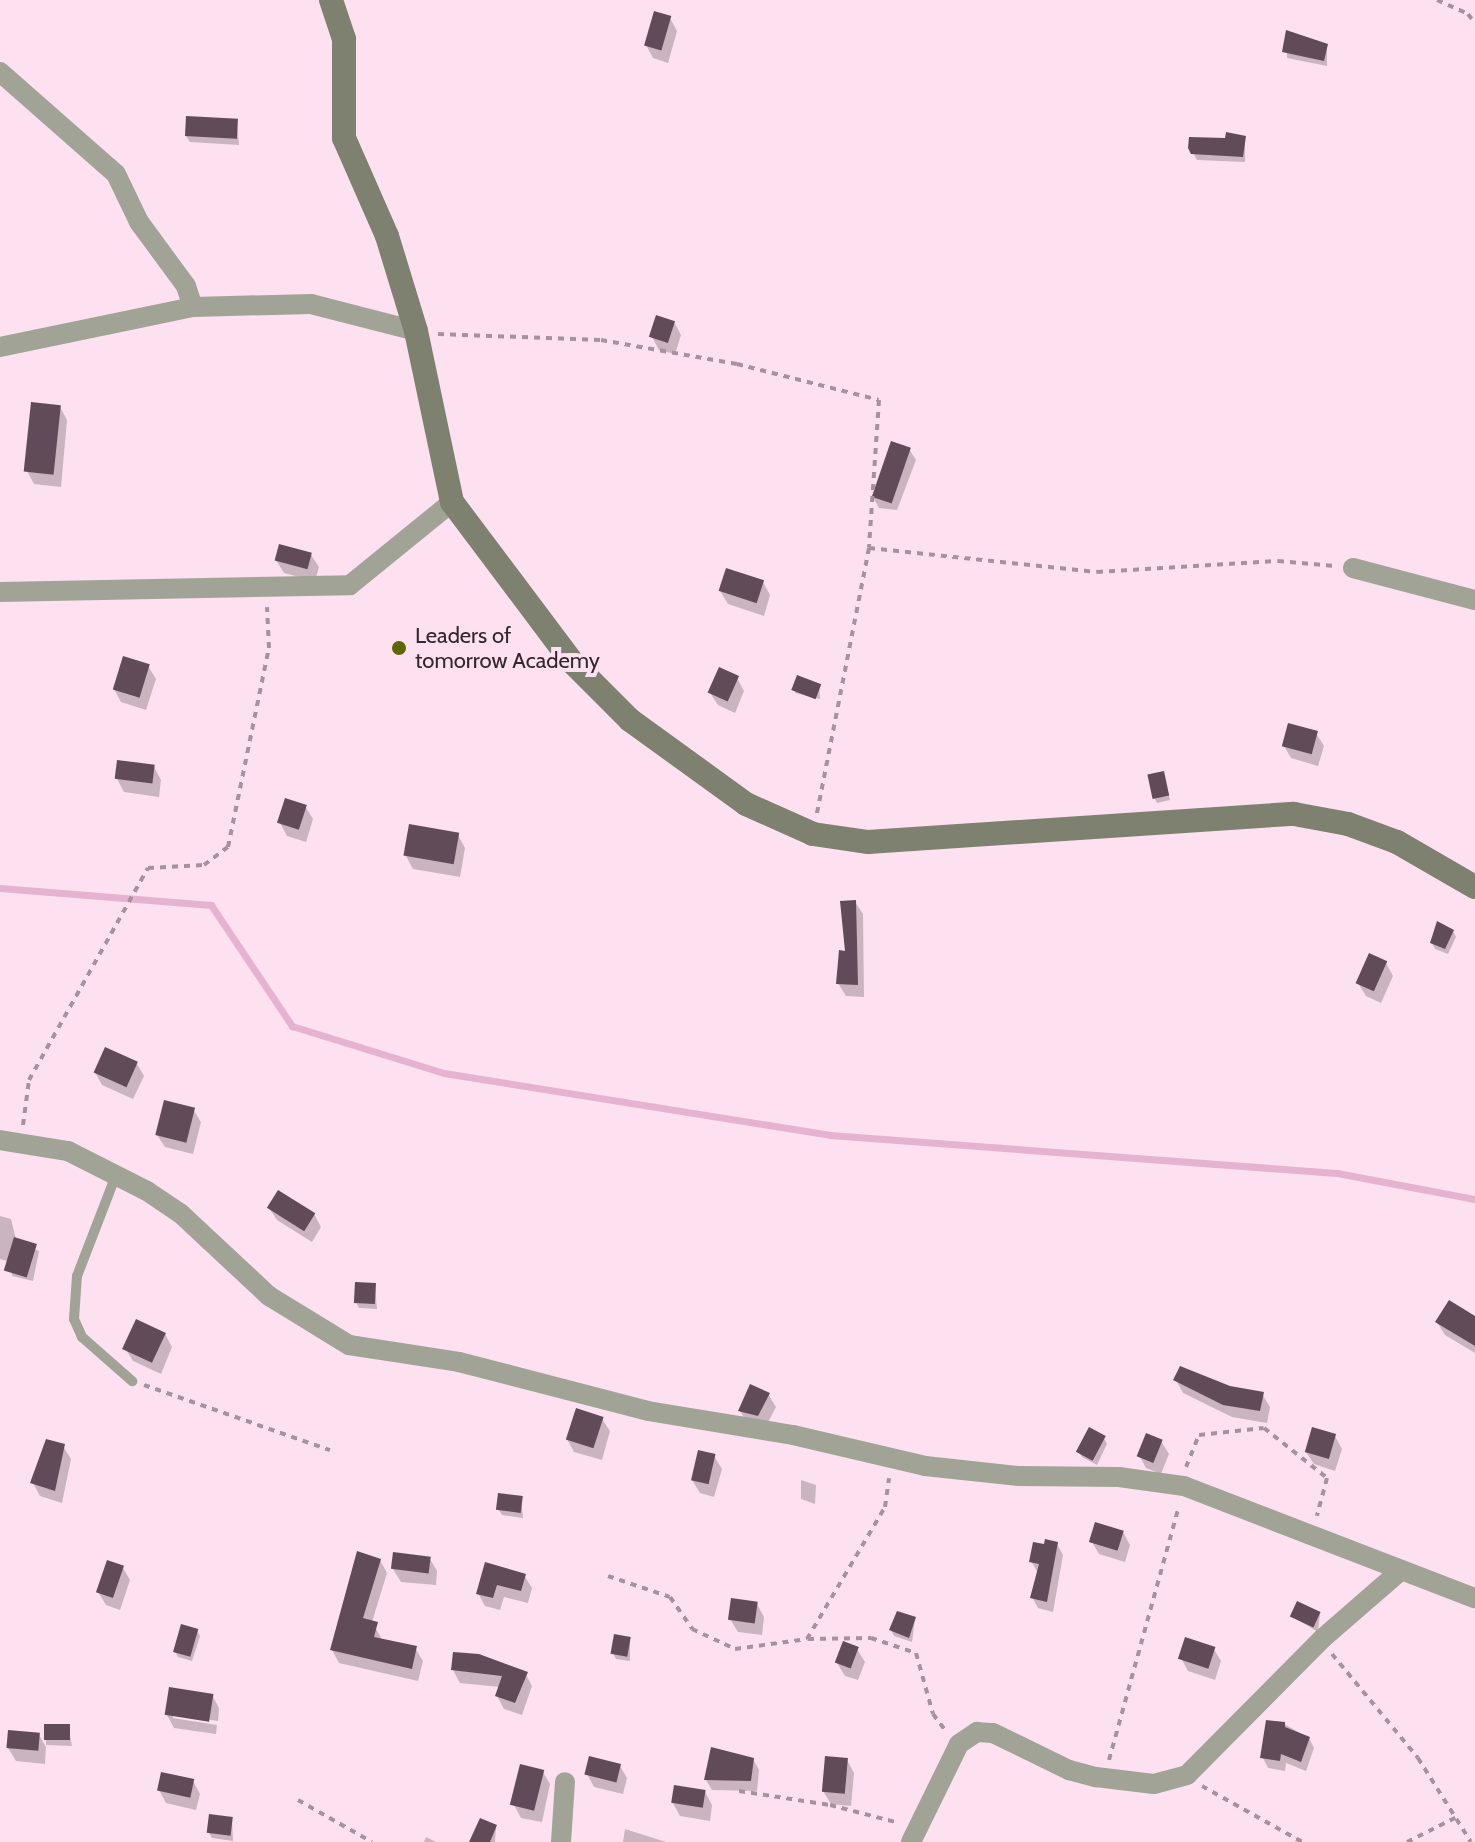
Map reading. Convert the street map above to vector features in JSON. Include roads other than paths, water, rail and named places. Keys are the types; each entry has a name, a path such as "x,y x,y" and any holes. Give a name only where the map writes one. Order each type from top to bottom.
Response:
{"street":[{"path":"331,0 344,39 344,138 387,236 416,331 452,502 572,662 630,720 746,804 813,834 868,842 1294,814 1348,824 1397,842 1475,887"},
{"path":"0,72 116,174 139,222 186,286 193,307"},
{"path":"0,347 193,307 311,304 416,331"},
{"path":"0,592 350,585 452,502"},
{"path":"1353,568 1475,600"},
{"path":"10,1140 68,1151 117,1174 180,1213 269,1296 349,1345 459,1362 648,1411 965,1472 1119,1477 1184,1486 1475,1598"},
{"path":"914,1835 959,1744 968,1735 993,1733 1069,1770 1096,1777 1154,1784 1187,1775 1323,1638 1400,1571"},
{"path":"561,1842 565,1782"}],"lane":[{"path":"117,1174 77,1276 74,1319 82,1337 132,1381"}],"waterway":[{"path":"0,888 211,905 292,1026 444,1073 830,1135 1337,1173 1475,1199"}],"place":[{"name":"Leaders of tomorrow Academy","path":"399,648"}]}
